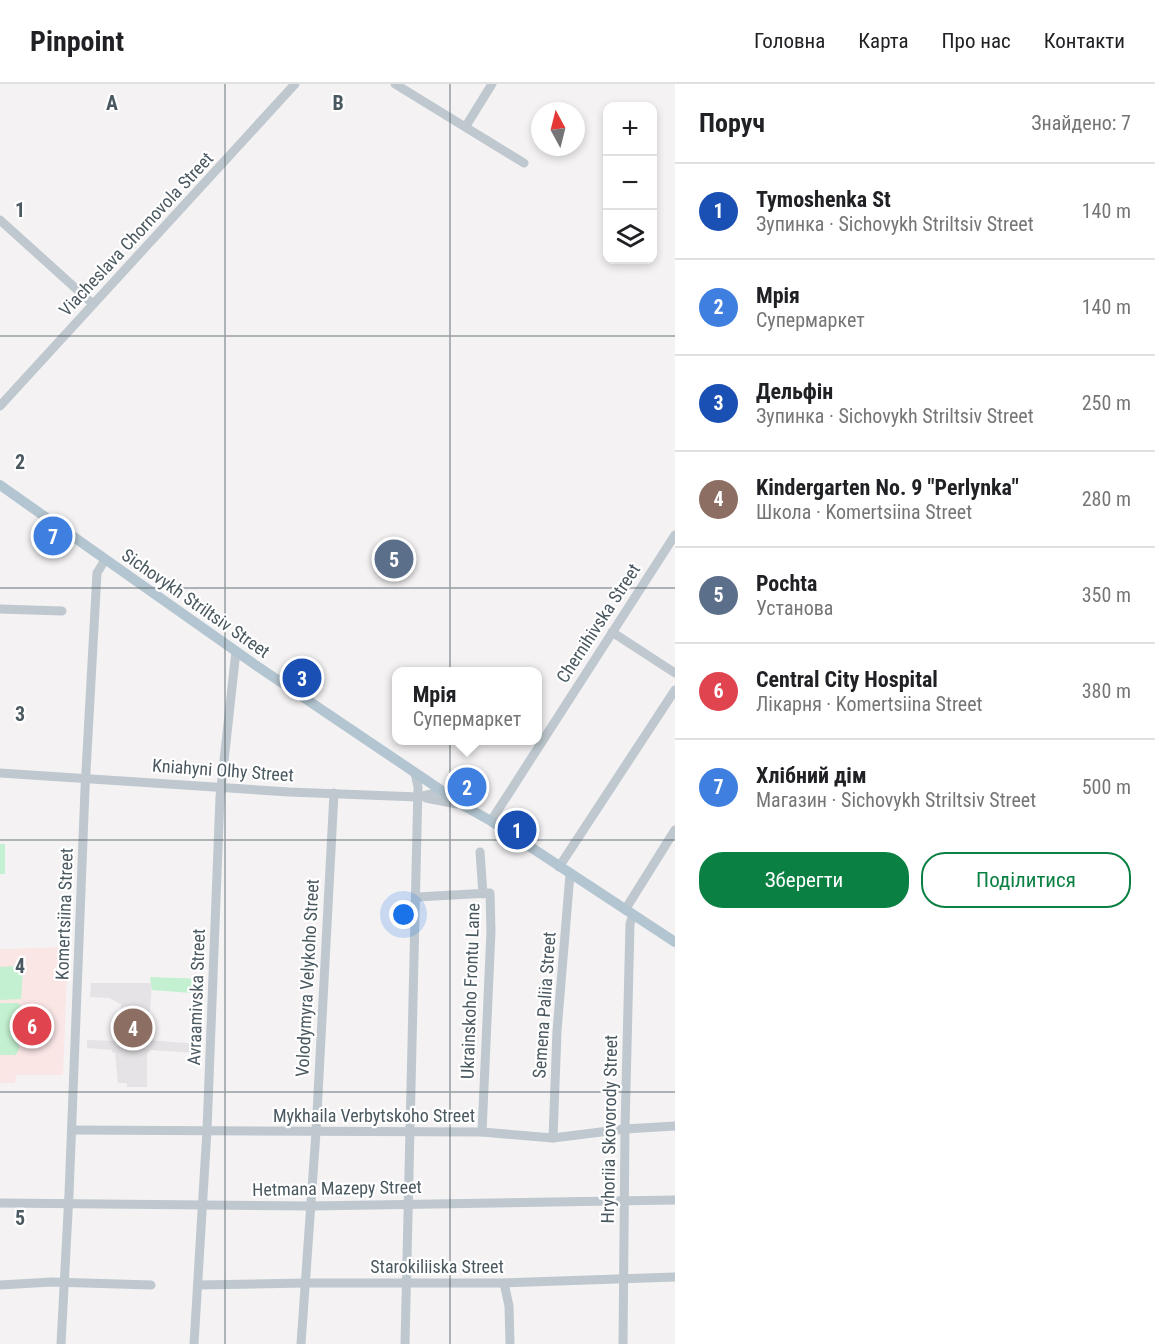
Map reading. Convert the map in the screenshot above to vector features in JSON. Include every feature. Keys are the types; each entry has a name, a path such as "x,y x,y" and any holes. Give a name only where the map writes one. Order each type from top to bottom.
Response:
{"main road":[{"name":"Sichovykh Striltsiv Street","path":"0,485 415,773 675,942"}],"street":[{"name":"Viacheslava Chornovola Street","path":"0,406 296,84"},
{"path":"395,84 524,163"},
{"path":"466,126 492,84"},
{"path":"0,220 93,304"},
{"name":"Chernihivska Street","path":"542,741 675,535"},
{"name":"Komertsiina Street","path":"61,1344 97,573 105,560"},
{"path":"0,609 62,611"},
{"path":"612,632 675,674"},
{"name":"Avraamivska Street","path":"194,1344 207,1130 221,788 237,651"},
{"path":"559,867 675,690"},
{"name":"Chernihivska Street","path":"491,821 540,745"},
{"name":"Kniahyni Olhy Street","path":"0,773 86,777 221,788 418,797 442,791"},
{"path":"405,1344 417,897 418,787 415,773"},
{"name":"Volodymyra Velykoho Street","path":"301,1344 316,1132 334,793"},
{"path":"418,797 450,801 466,807"},
{"name":"Hryhoriia Skovorody Street","path":"623,1344 629,913 674,834"},
{"name":"Ukrainskoho Frontu Lane","path":"480,852 483,894"},
{"name":"Semena Paliia Street","path":"553,1138 556,1031 570,874"},
{"name":"Ukrainskoho Frontu Lane","path":"417,897 490,894 491,931 482,1132"},
{"name":"Mykhaila Verbytskoho Street","path":"72,1130 482,1132 553,1138 625,1129 675,1126"},
{"name":"Hetmana Mazepy Street","path":"0,1203 311,1206 675,1200"},
{"name":"Starokiliiska Street","path":"198,1285 305,1282 504,1283 675,1277"},
{"path":"0,1285 65,1282 151,1285"},
{"path":"504,1283 509,1306 510,1344"}],"shaded area":[{"path":"68,947 63,1075 16,1075 15,1083 0,1083 0,949"},
{"path":"91,983 152,983 148,1040 198,1044 197,1053 151,1050 147,1053 147,1087 127,1087 127,1083 118,1083 115,1053 112,1050 87,1048 87,1040 115,1041 117,1015 120,1015 121,1004 109,998 90,997"}],"green space":[{"path":"0,844 5,844 5,874 0,874"},
{"path":"17,966 23,971 21,999 0,1000 0,967"},
{"path":"150,977 205,979 204,994 152,990"},
{"path":"0,1003 18,1003 21,1006 19,1049 16,1055 0,1055"}],"place":[{"name":"Хлібний дім","path":"53,536"},
{"name":"Pochta","path":"394,559"},
{"name":"Дельфін","path":"302,678"},
{"name":"Мрія","path":"467,787"},
{"name":"Tymoshenka St","path":"517,830"},
{"name":"Central City Hospital","path":"32,1026"},
{"name":"Kindergarten No. 9 \"Perlynka\"","path":"133,1028"}]}
